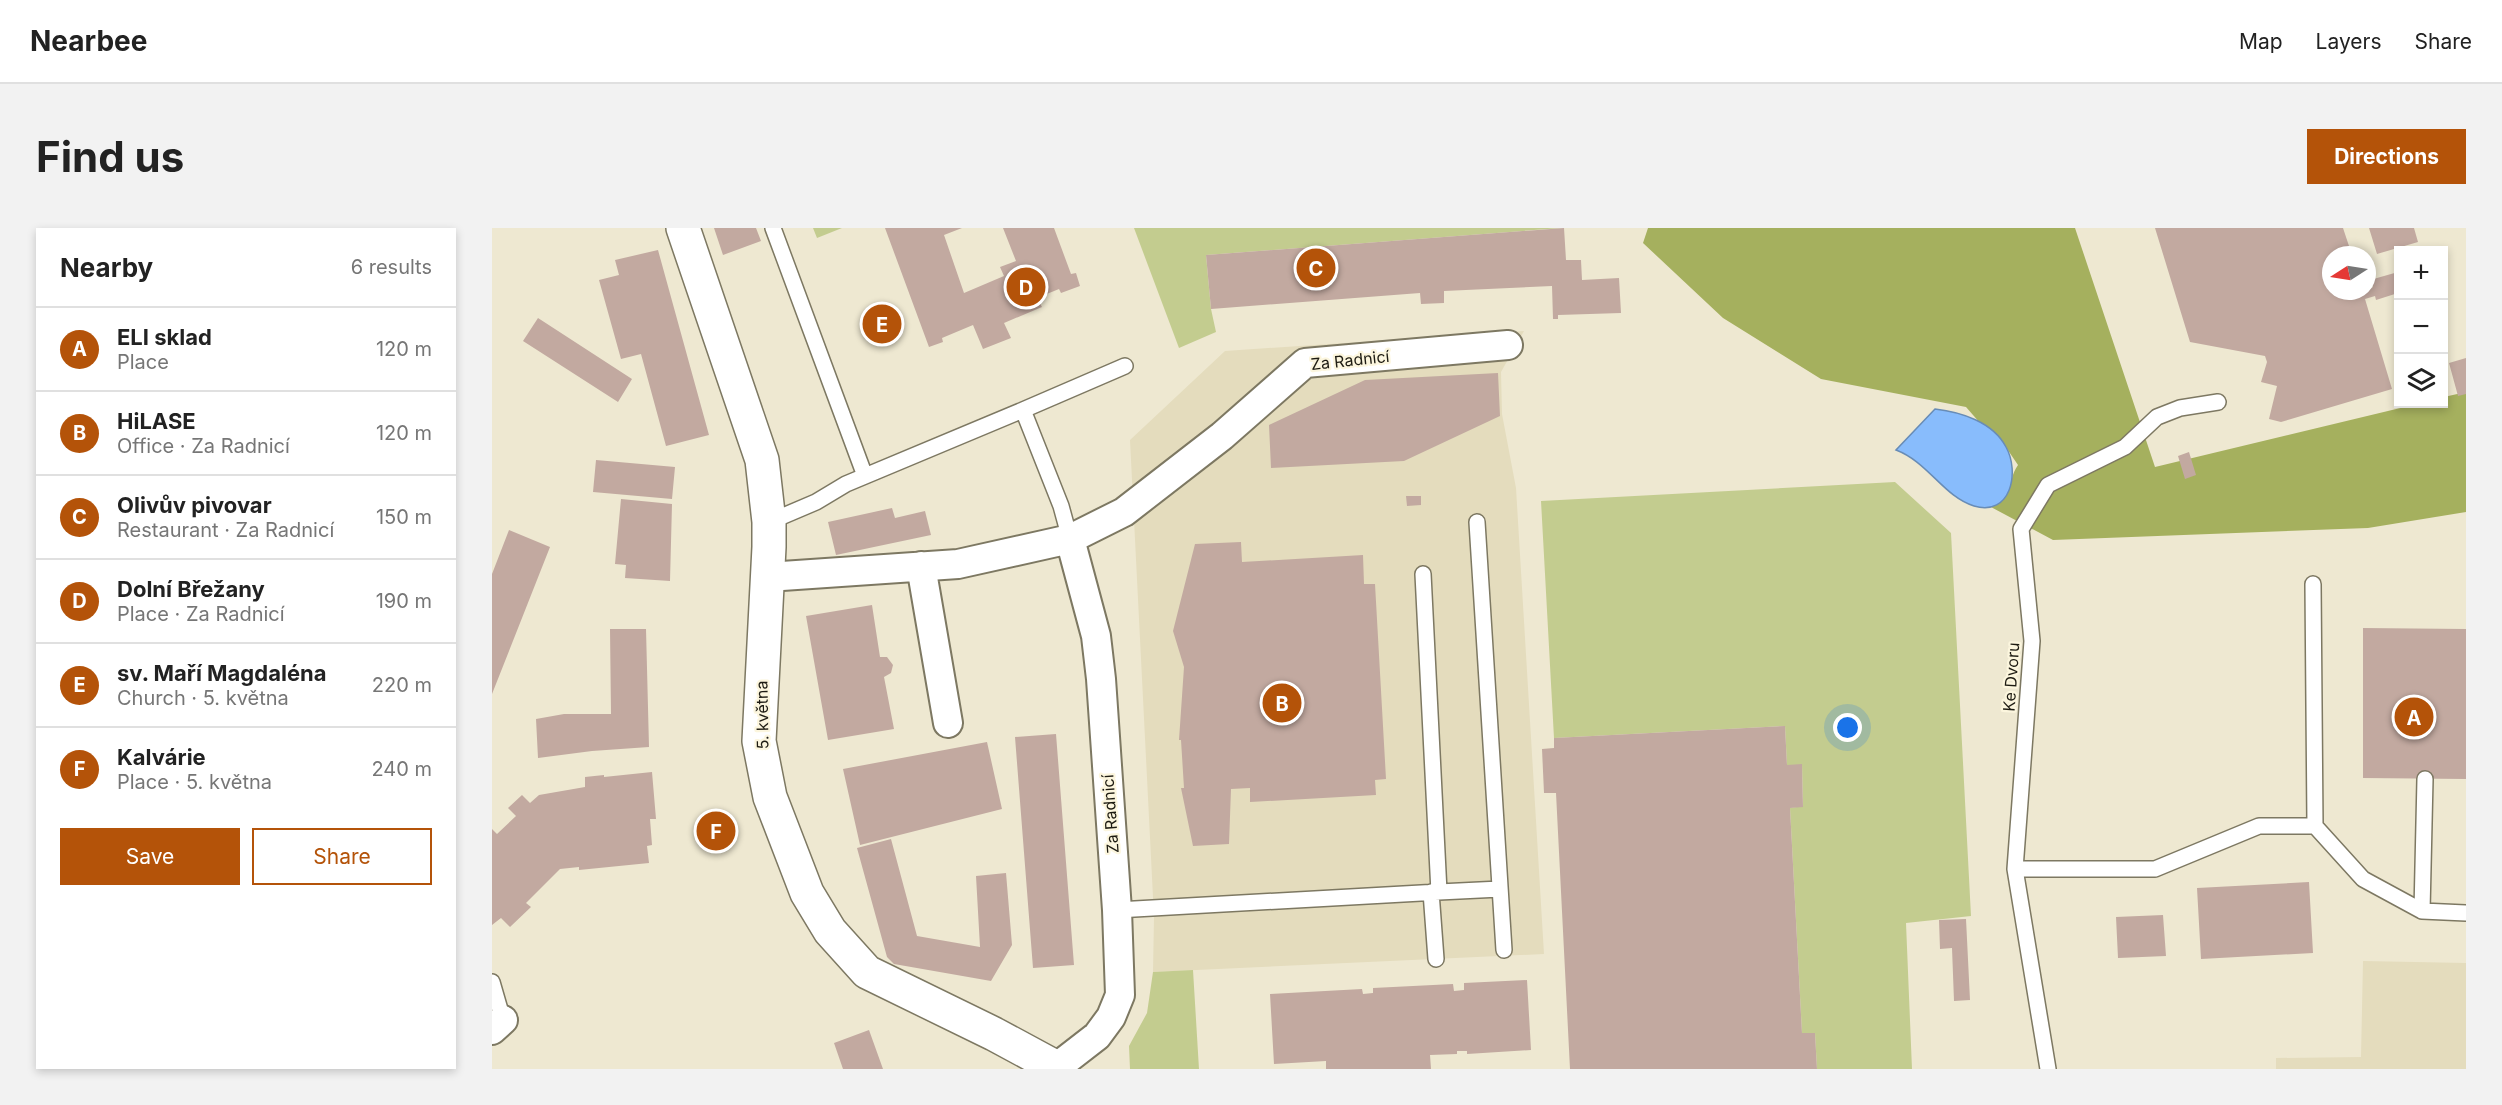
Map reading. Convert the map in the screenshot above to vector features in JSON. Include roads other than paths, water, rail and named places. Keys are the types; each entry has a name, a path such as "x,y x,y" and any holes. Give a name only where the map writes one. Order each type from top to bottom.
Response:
{"street":[{"name":"5. května","path":"683,228 762,460 774,576 759,741 770,797 807,893 830,931 867,972 1058,1068"},
{"name":"Za Radnicí","path":"774,576 958,564 1070,539 1124,512 1222,436 1305,363 1508,345"},
{"name":"Za Radnicí","path":"1058,1068 1097,1036 1111,1017 1120,995 1117,910 1101,679 1093,625 1070,539"},
{"path":"921,566 948,723"}],"lane":[{"path":"773,228 866,476"},
{"path":"769,522 816,502 846,484 1125,366"},
{"name":"Ke Dvoru","path":"2048,1069 2015,869 2032,641 2021,529 2048,485 2125,447 2157,417 2180,408 2218,402"},
{"path":"1023,410 1061,506 1070,539"},
{"path":"1477,522 1504,950"},
{"path":"1422,574 1436,959"},
{"path":"2313,584 2315,826 2363,879 2422,911 2466,913"},
{"path":"2422,911 2425,779"},
{"path":"2015,869 2155,869 2259,826 2315,826"},
{"path":"1117,910 1500,889"},
{"path":"492,982 497,1025"}],"water":[{"path":"1935,409 1965,416 1985,425 2000,438 2006,447 2012,468 2012,480 2004,499 1997,505 1987,508 1963,502 1907,455 1896,450"}],"place":[{"name":"Olivův pivovar","path":"1316,268"},
{"name":"Dolní Břežany","path":"1026,287"},
{"name":"sv. Maří Magdaléna","path":"882,324"},
{"name":"HiLASE","path":"1282,703"},
{"name":"ELI sklad","path":"2414,717"},
{"name":"Kalvárie","path":"716,831"}]}
